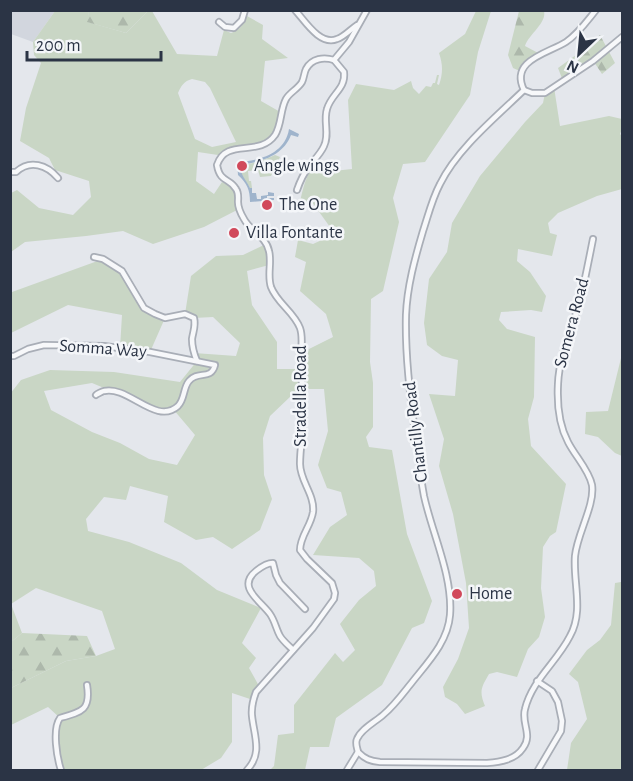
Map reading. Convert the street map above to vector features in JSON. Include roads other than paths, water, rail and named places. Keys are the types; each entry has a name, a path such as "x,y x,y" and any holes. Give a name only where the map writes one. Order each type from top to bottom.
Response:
{"street":[{"path":"219,22 225,27 234,28 242,20 245,10"},
{"path":"295,10 323,39 338,39 359,23"},
{"path":"297,190 303,174 326,144 328,136 325,113 328,103 343,85 345,78 344,72 334,60 349,42 367,10"},
{"path":"596,10 566,42 540,54 526,64 521,75 524,90 532,93 545,93 593,61 622,37"},
{"name":"Stradella Road","path":"247,771 256,755 252,707 256,692 313,628 331,604 335,593 332,583 300,550 301,541 311,520 313,507 300,472 304,410 301,333 297,321 272,288 269,273 269,250 266,244 247,224 239,209 236,189 224,179 217,165 226,152 253,148 274,137 286,100 301,83 308,66 312,61 318,59 334,60"},
{"name":"Chantilly Road","path":"347,771 358,752 357,738 404,693 437,651 445,635 451,612 444,567 424,495 409,386 406,315 409,286 416,256 428,215 440,184 450,168 471,142 524,90"},
{"path":"14,172 28,165 40,165 52,171 58,178"},
{"name":"Somera Road","path":"358,752 370,761 380,762 503,762 519,752 528,741 524,711 537,681 570,636 578,614 575,555 592,497 592,485 566,440 558,404 558,378 580,299 593,238"},
{"path":"94,257 122,271 144,308 165,318 185,314 194,318 195,328 192,340 197,361 215,365 210,373 192,378 181,403 168,411 152,409 117,392 106,390 97,394"},
{"name":"Somma Way","path":"10,356 44,345 104,346 197,361"},
{"path":"293,650 280,636 273,617 251,594 249,579 268,563 273,563 280,583 305,609"},
{"path":"537,681 552,691 558,702 562,721 561,731 538,771"},
{"path":"61,771 57,754 56,725 60,718 75,714 86,705 87,685"}],"water":[{"path":"289,129 299,134 298,137 291,135 277,153 263,160 240,165 242,174 252,188 252,193 256,193 257,199 268,195 268,192 274,193 274,196 267,196 267,198 274,198 274,200 250,202 247,187 238,175 237,162 262,158 277,150 287,138"}],"place":[{"name":"Angle wings","path":"242,166"},
{"name":"The One","path":"267,205"},
{"name":"Villa Fontante","path":"234,233"},
{"name":"Home","path":"457,594"}]}
